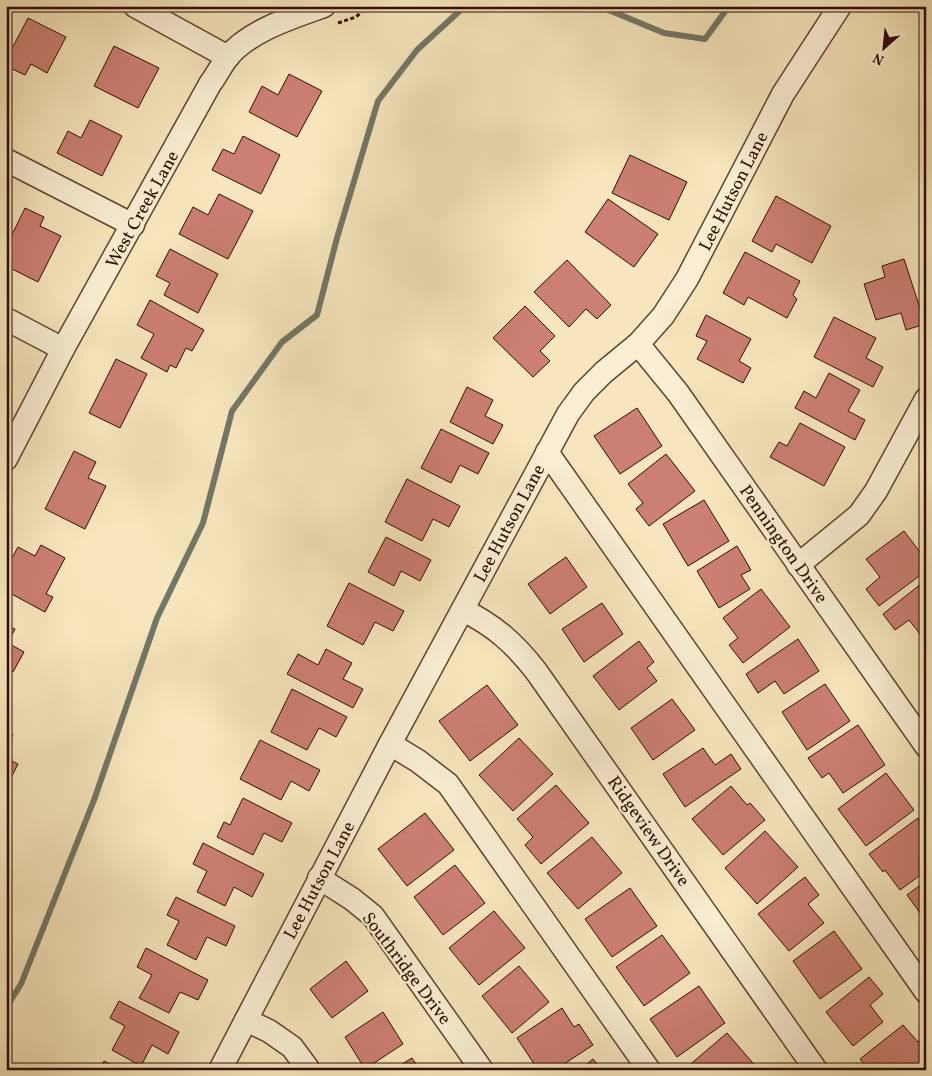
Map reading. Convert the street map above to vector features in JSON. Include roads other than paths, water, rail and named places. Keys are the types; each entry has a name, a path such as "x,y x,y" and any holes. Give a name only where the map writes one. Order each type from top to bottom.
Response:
{"street":[{"path":"135,6 228,57"},
{"name":"West Creek Lane","path":"6,460 63,349 210,84 228,57 247,40 290,18 324,6"},
{"name":"Lee Hutson Lane","path":"220,1070 390,744 568,414 584,392 604,372 638,344 663,316 688,279 783,94 840,6"},
{"path":"6,160 133,225"},
{"path":"6,320 63,349"},
{"name":"Pennington Drive","path":"638,344 678,393 926,746"},
{"path":"798,565 859,515 876,491 926,399"},
{"path":"547,452 926,992"},
{"name":"Ridgeview Drive","path":"463,610 481,619 503,634 518,648 536,671 816,1070"},
{"path":"390,744 418,760 448,784 649,1070"},
{"name":"Southridge Drive","path":"319,878 352,899 372,916 482,1070"},
{"path":"246,1020 292,1046 309,1070"}],"waterway":[{"path":"6,1008 21,984 94,800 157,618 203,523 232,411 282,342 317,315 337,238 378,101 417,50 465,6"},
{"path":"599,6 664,33 705,39 729,6"}]}
